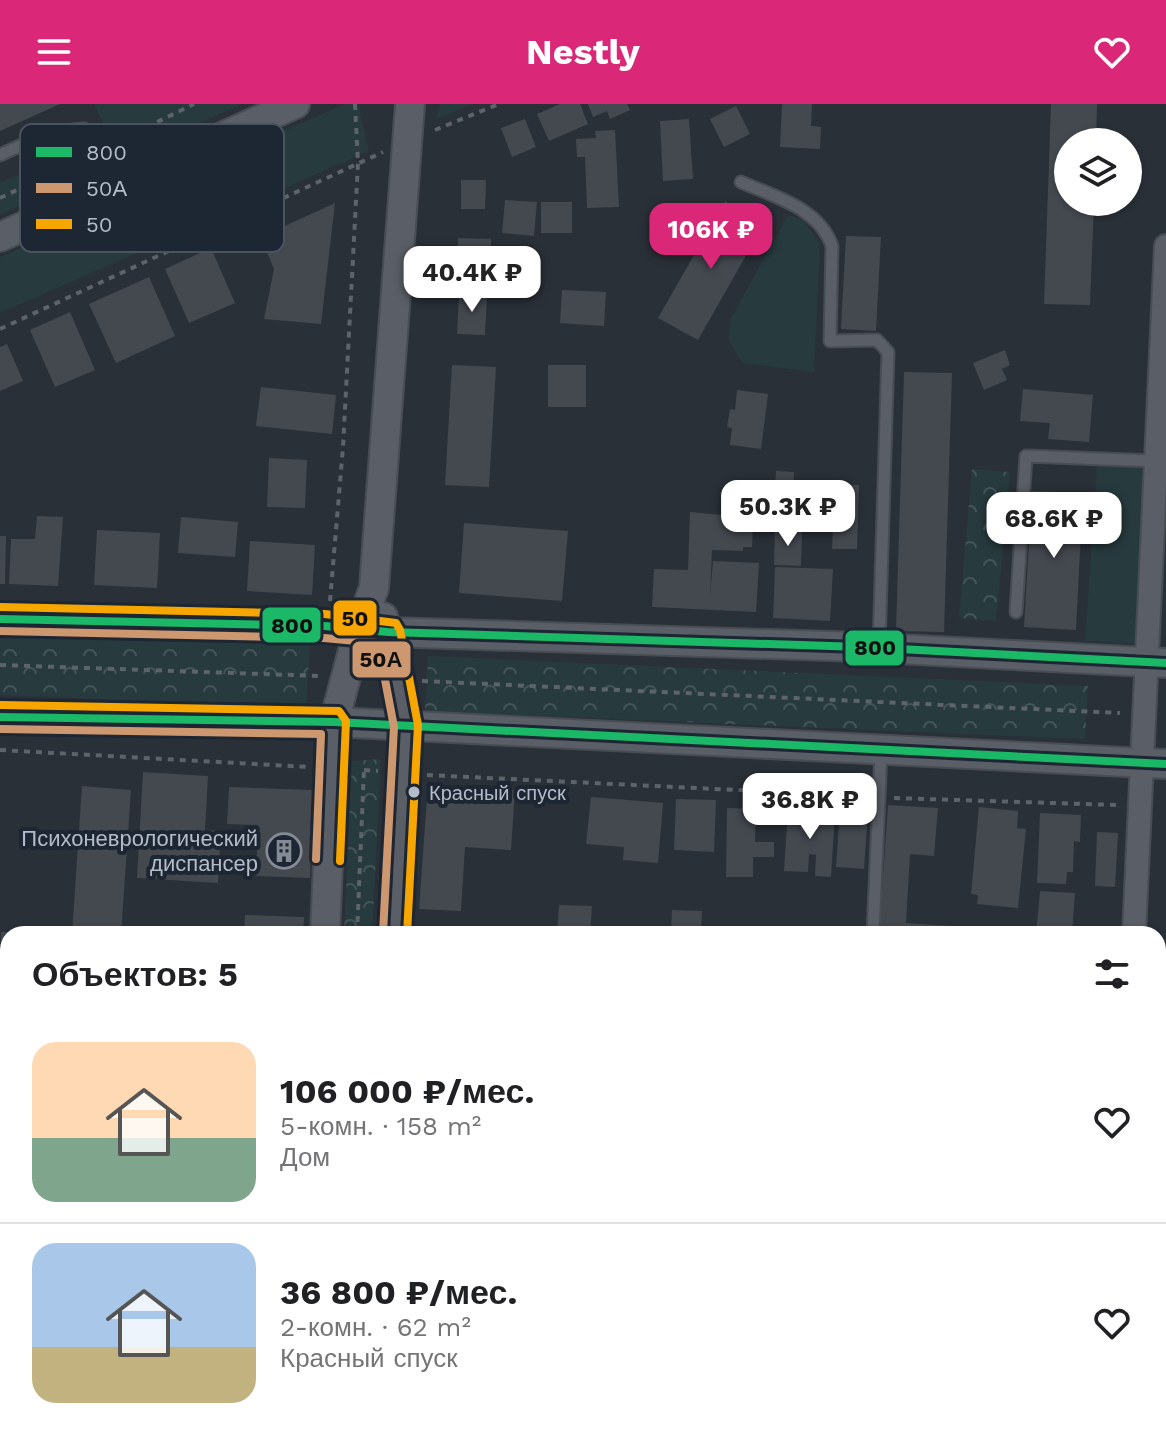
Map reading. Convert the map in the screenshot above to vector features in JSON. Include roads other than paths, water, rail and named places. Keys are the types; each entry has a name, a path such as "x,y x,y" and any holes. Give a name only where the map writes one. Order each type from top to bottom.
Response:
{"street":[{"path":"251,124 295,104"},
{"path":"325,926 333,677 359,628 374,588 410,104"},
{"path":"0,237 20,228"},
{"path":"1134,926 1141,806 1155,764 1144,714 1155,663 1155,461 1166,246"},
{"path":"374,588 388,632 406,726 395,926"},
{"path":"0,619 325,626 388,632 879,648 1155,663"},
{"path":"0,717 334,722 1155,764"}],"lane":[{"path":"0,155 20,146"},
{"path":"741,182 806,211 827,232 832,246 830,341 877,340 888,352 879,648"},
{"path":"1016,612 1026,456 1155,461"},
{"path":"873,926 881,750"}],"place":[{"name":"Красный спуск","path":"414,792"},
{"name":"Психоневрологический диспансер","path":"284,851"}]}
